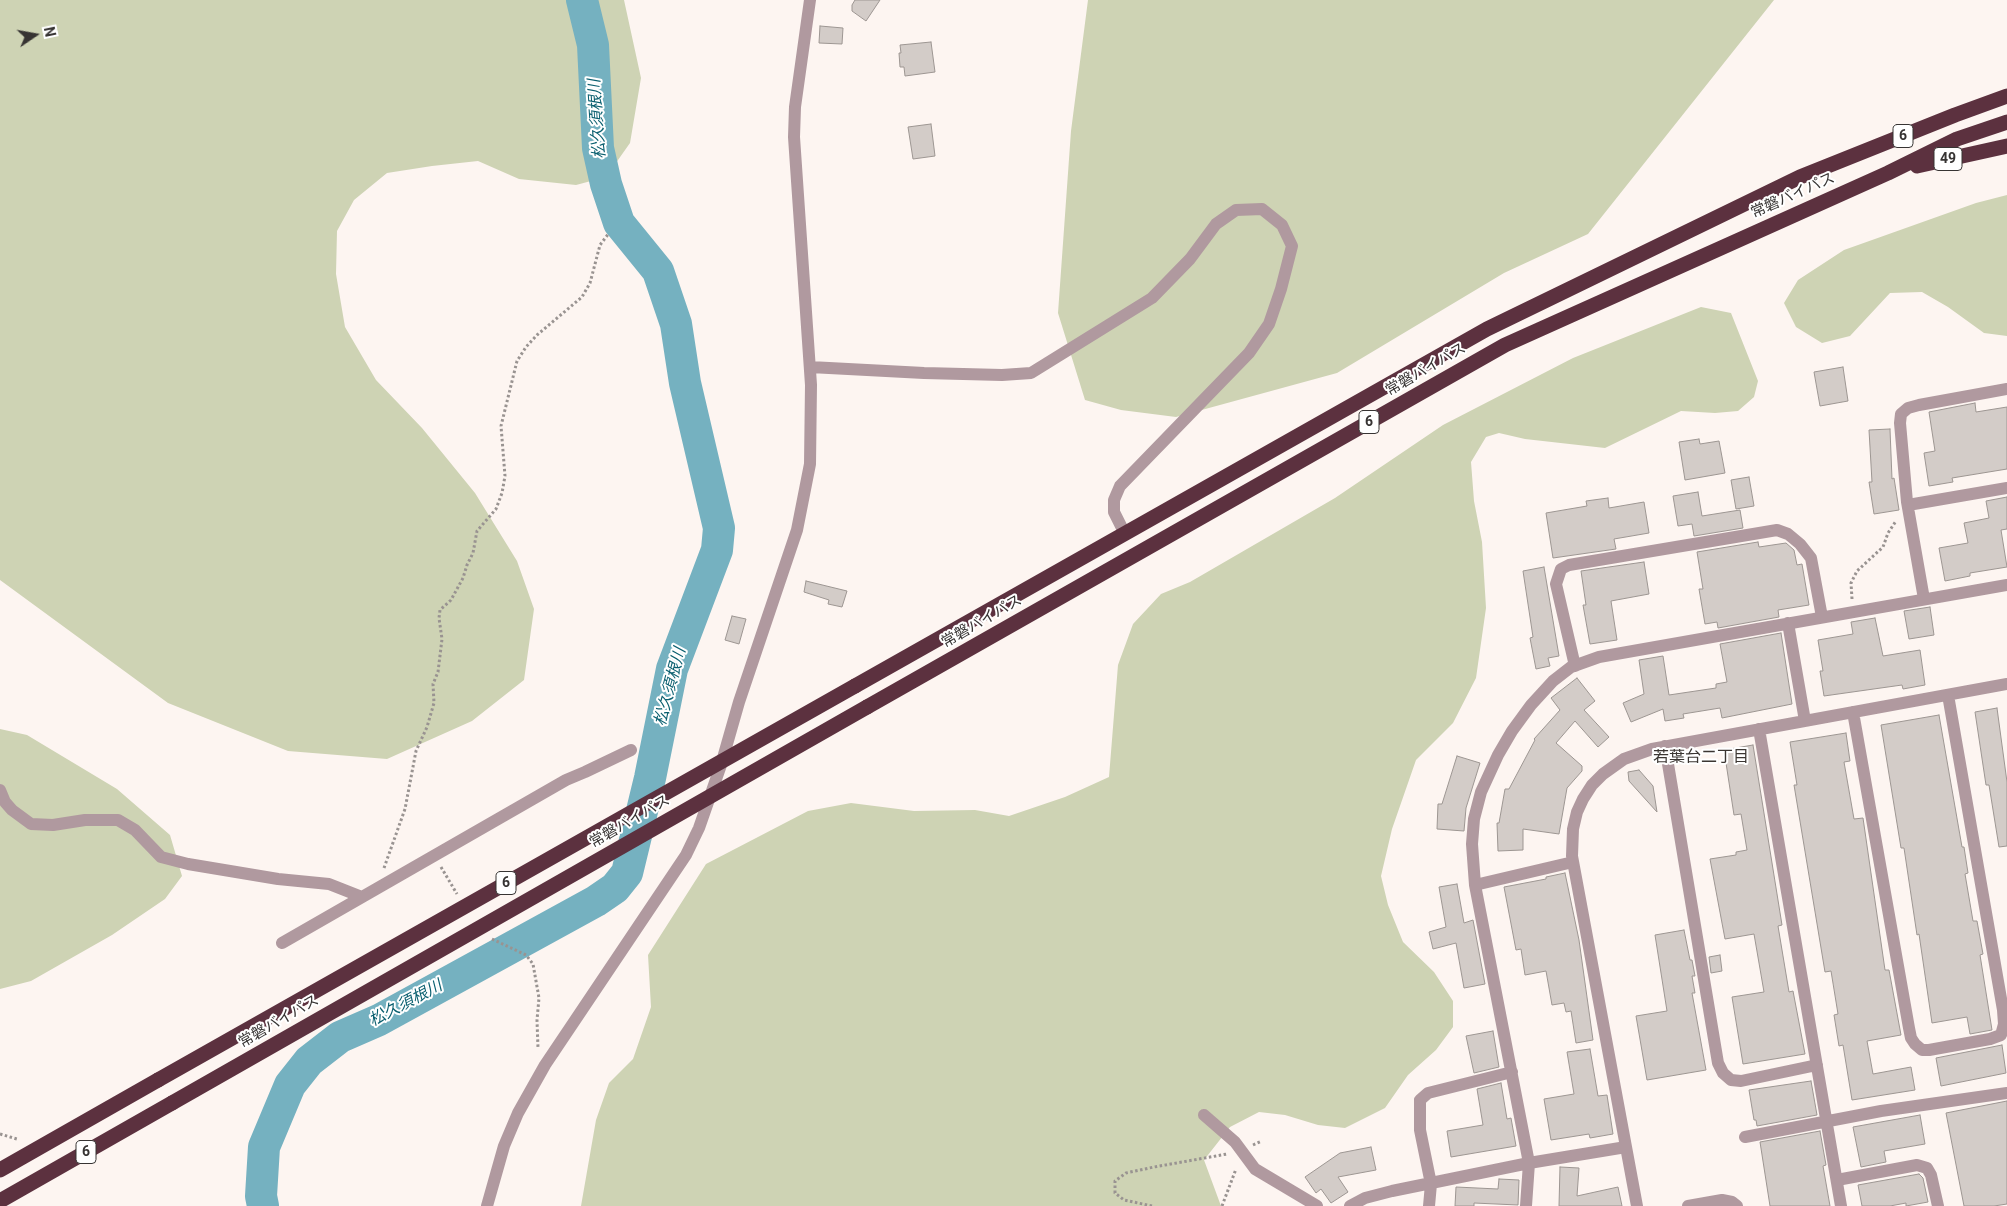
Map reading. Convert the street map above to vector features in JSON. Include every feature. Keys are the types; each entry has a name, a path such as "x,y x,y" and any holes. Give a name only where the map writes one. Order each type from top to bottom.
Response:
{"highway":[{"path":"1955,115 2007,88"},
{"name":"常磐バイパス","path":"0,1170 1487,329 1800,177 2007,96"},
{"name":"常磐バイパス","path":"0,1201 1504,345 1888,173 1957,140 2007,122"},
{"name":"49","path":"1888,173 2007,146"}],"street":[{"path":"486,1206 504,1146 518,1113 548,1060 686,855 699,828 796,530 810,464 810,366 794,137 795,107 811,1"},
{"path":"810,366 924,374 1002,375 1031,373 1152,298 1190,259 1216,224 1236,210 1262,209 1282,225 1292,246 1269,324 1249,353 1120,486 1114,500 1114,512 1125,534"},
{"path":"1924,599 1909,511 1900,423 1902,414 1908,408 1919,405 2007,389"},
{"path":"1909,511 2007,488"},
{"path":"1575,666 1556,584 1561,569 1569,565 1777,530 1788,534 1800,544 1811,558 1822,617"},
{"path":"1526,1206 1529,1163 1475,885 1472,844 1474,819 1481,792 1498,755 1512,731 1531,706 1553,681 1575,666 1598,657 2007,585"},
{"path":"1788,623 1806,721"},
{"path":"1637,1206 1574,862 1573,830 1583,799 1592,785 1603,774 1624,759 1637,753 1664,746 2007,684"},
{"path":"1853,712 1908,1028 1911,1038 1916,1044 1922,1050 1929,1050 1990,1039 2001,1035 2004,1024 2002,1001 1948,695"},
{"path":"1759,729 1841,1206"},
{"path":"1664,746 1718,1063 1723,1073 1731,1080 1741,1081 1817,1065"},
{"path":"282,943 566,780 631,750"},
{"path":"0,790 5,802 12,810 31,824 53,825 85,820 118,820 135,830 161,857 188,864 329,884 362,897"},
{"path":"1475,885 1574,862"},
{"path":"1429,1206 1431,1184 1420,1130 1420,1100 1428,1093 1512,1072"},
{"path":"1745,1136 1881,1111 2007,1093"},
{"path":"1204,1115 1235,1142 1255,1169 1317,1206"},
{"path":"1350,1206 1365,1198 1529,1163 1626,1147"},
{"path":"1837,1180 1917,1165 1927,1168 1931,1174 1938,1206"},
{"path":"1688,1206 1722,1200 1732,1202 1737,1206"}],"path":[{"path":"382,885 386,859 405,809 416,751 427,727 434,703 433,684 438,672 442,639 439,618 440,610 451,600 463,578 466,565 473,553 477,531 496,509 502,493 505,476 501,426 517,361 537,335 582,297 590,284 600,245 609,233"},
{"path":"1854,612 1850,591 1851,583 1857,571 1883,547 1894,523 1909,511"},
{"path":"434,856 458,895"},
{"path":"490,938 526,955 533,964 539,998 538,1047 548,1060"},
{"path":"0,1134 17,1139"},
{"path":"1152,1206 1124,1200 1115,1193 1115,1181 1126,1173 1154,1166 1242,1152 1222,1206"}],"green space":[{"path":"0,0 624,0 641,78 630,143 606,177 576,185 519,179 478,161 387,173 354,200 337,231 336,274 345,327 376,380 422,428 475,493 517,561 534,609 524,680 472,721 387,759 288,751 168,703 0,580"},
{"path":"1088,0 1774,0 1588,234 1504,273 1337,373 1176,417 1121,410 1085,400 1058,313 1071,131"},
{"path":"2007,195 2007,336 1984,333 1948,307 1922,292 1890,293 1850,336 1822,343 1796,327 1784,303 1798,280 1844,250 1976,203"},
{"path":"1701,307 1731,313 1758,381 1754,397 1738,411 1715,413 1681,411 1605,448 1525,439 1499,433 1486,437 1471,462 1474,501 1482,542 1486,608 1476,678 1453,723 1416,760 1392,829 1381,876 1388,905 1403,942 1434,972 1453,1001 1453,1027 1436,1050 1408,1075 1385,1108 1345,1128 1318,1125 1285,1115 1259,1112 1230,1127 1204,1160 1221,1206 581,1206 596,1120 609,1083 633,1059 651,1007 648,955 706,864 808,811 851,803 914,811 975,810 1009,816 1065,797 1109,777 1118,665 1133,624 1161,594 1190,582 1335,498 1443,425 1573,358"},
{"path":"0,729 27,735 117,789 170,835 182,876 165,899 112,935 31,981 0,989"}],"building":[{"path":"855,0 880,0 866,21 852,11 852,5"},
{"path":"820,26 843,28 842,44 819,43"},
{"path":"931,42 935,72 905,76 904,67 900,67 900,45"},
{"path":"931,124 935,156 913,159 908,127"},
{"path":"1843,367 1848,401 1820,406 1814,372"},
{"path":"1975,403 1976,412 2007,407 2007,469 1952,478 1953,482 1929,486 1924,453 1935,451 1929,412"},
{"path":"1890,429 1892,479 1894,478 1899,510 1874,514 1869,482 1872,482 1869,430"},
{"path":"1699,439 1700,444 1719,441 1725,473 1685,480 1679,442"},
{"path":"1749,477 1754,506 1736,509 1731,480"},
{"path":"1698,492 1702,516 1740,510 1743,528 1694,536 1692,524 1678,526 1673,496"},
{"path":"2007,497 2007,529 2001,530 2007,567 1970,573 1970,576 1945,581 1939,548 1968,543 1964,523 1989,518 1986,501"},
{"path":"1608,498 1609,508 1644,502 1649,533 1614,539 1616,549 1553,558 1546,513 1587,506 1586,501"},
{"path":"1758,542 1759,547 1786,543 1794,550 1797,565 1802,564 1809,605 1778,610 1779,617 1718,628 1717,622 1705,624 1699,589 1703,589 1697,552"},
{"path":"1644,562 1649,594 1611,601 1617,640 1590,644 1583,605 1586,605 1581,571"},
{"path":"1544,567 1559,656 1548,658 1550,666 1536,669 1530,638 1533,637 1523,571"},
{"path":"806,581 847,591 842,607 828,604 829,600 804,592"},
{"path":"1930,607 1934,635 1909,639 1904,611"},
{"path":"732,616 746,619 739,644 725,640"},
{"path":"1875,618 1883,656 1920,650 1925,685 1903,689 1902,685 1824,696 1820,671 1823,671 1818,640 1853,634 1851,622"},
{"path":"1781,633 1792,704 1722,718 1720,708 1683,714 1684,718 1665,721 1663,709 1631,722 1623,703 1644,694 1639,660 1663,656 1669,695 1716,688 1716,684 1727,682 1720,644"},
{"path":"1577,678 1595,701 1584,710 1609,737 1598,747 1575,721 1556,743 1582,766 1582,771 1567,788 1559,834 1523,829 1523,850 1498,851 1497,823 1499,823 1505,789 1509,789 1534,739 1560,710 1551,698"},
{"path":"1997,708 2007,782 2007,846 1999,847 1989,785 1986,785 1975,712"},
{"path":"1939,715 1962,847 1964,847 1968,873 1965,874 1973,921 1977,921 1983,954 1980,955 1992,1030 1970,1034 1967,1017 1932,1023 1919,934 1917,935 1904,848 1901,848 1881,725"},
{"path":"1846,733 1850,761 1844,762 1854,819 1863,818 1885,970 1889,970 1901,1035 1867,1041 1873,1074 1911,1067 1915,1090 1852,1100 1843,1045 1839,1046 1834,1015 1838,1014 1831,971 1825,972 1794,785 1797,785 1790,742"},
{"path":"1753,745 1782,925 1778,926 1789,992 1793,991 1805,1054 1743,1064 1732,997 1764,992 1754,934 1725,939 1710,859 1736,855 1736,852 1747,850 1741,814 1734,815 1724,750"},
{"path":"1457,756 1480,763 1466,808 1464,831 1437,829 1438,804 1442,804"},
{"path":"1639,770 1653,786 1657,812 1629,781 1628,772"},
{"path":"1565,873 1579,940 1593,1040 1576,1043 1571,1011 1566,1012 1564,1003 1552,1005 1546,971 1525,975 1521,949 1516,950 1504,887 1546,879 1546,877"},
{"path":"1457,884 1464,923 1473,920 1485,984 1464,988 1456,943 1433,949 1429,932 1446,927 1439,887"},
{"path":"1684,930 1695,976 1692,976 1695,993 1692,993 1706,1070 1647,1080 1636,1016 1667,1011 1655,935"},
{"path":"1720,955 1722,971 1711,973 1709,957"},
{"path":"1493,1031 1499,1067 1474,1073 1466,1036"},
{"path":"2002,1045 2006,1073 1941,1086 1936,1058"},
{"path":"1590,1049 1598,1096 1607,1095 1613,1134 1590,1138 1589,1134 1551,1140 1544,1099 1574,1094 1567,1052"},
{"path":"1811,1081 1817,1115 1757,1126 1756,1120 1754,1120 1749,1090"},
{"path":"1501,1083 1507,1119 1511,1118 1516,1146 1451,1157 1447,1131 1483,1125 1477,1089"},
{"path":"2007,1101 2007,1204 1964,1206 1946,1113"},
{"path":"1920,1115 1925,1144 1884,1151 1886,1162 1861,1167 1853,1127"},
{"path":"1820,1131 1826,1165 1823,1166 1830,1206 1770,1206 1760,1142"},
{"path":"1371,1147 1376,1170 1338,1177 1348,1192 1331,1203 1321,1189 1316,1193 1305,1177 1340,1153"},
{"path":"1560,1167 1579,1168 1577,1196 1618,1187 1622,1206 1559,1206"},
{"path":"1919,1174 1923,1178 1928,1202 1906,1206 1906,1203 1890,1206 1862,1206 1858,1185"},
{"path":"1499,1179 1519,1180 1518,1205 1474,1203 1474,1206 1455,1206 1456,1187 1498,1189"}],"waterway":[{"name":"松久須根川","path":"263,1206 261,1196 264,1147 290,1085 309,1061 340,1037 379,1020 596,901 615,888 627,873 650,778 672,669 717,550 719,528 685,383 676,324 658,271 619,223 606,184 598,148 593,45 582,0"}],"district":[{"name":"若葉台二丁目","path":"1701,758"}]}
